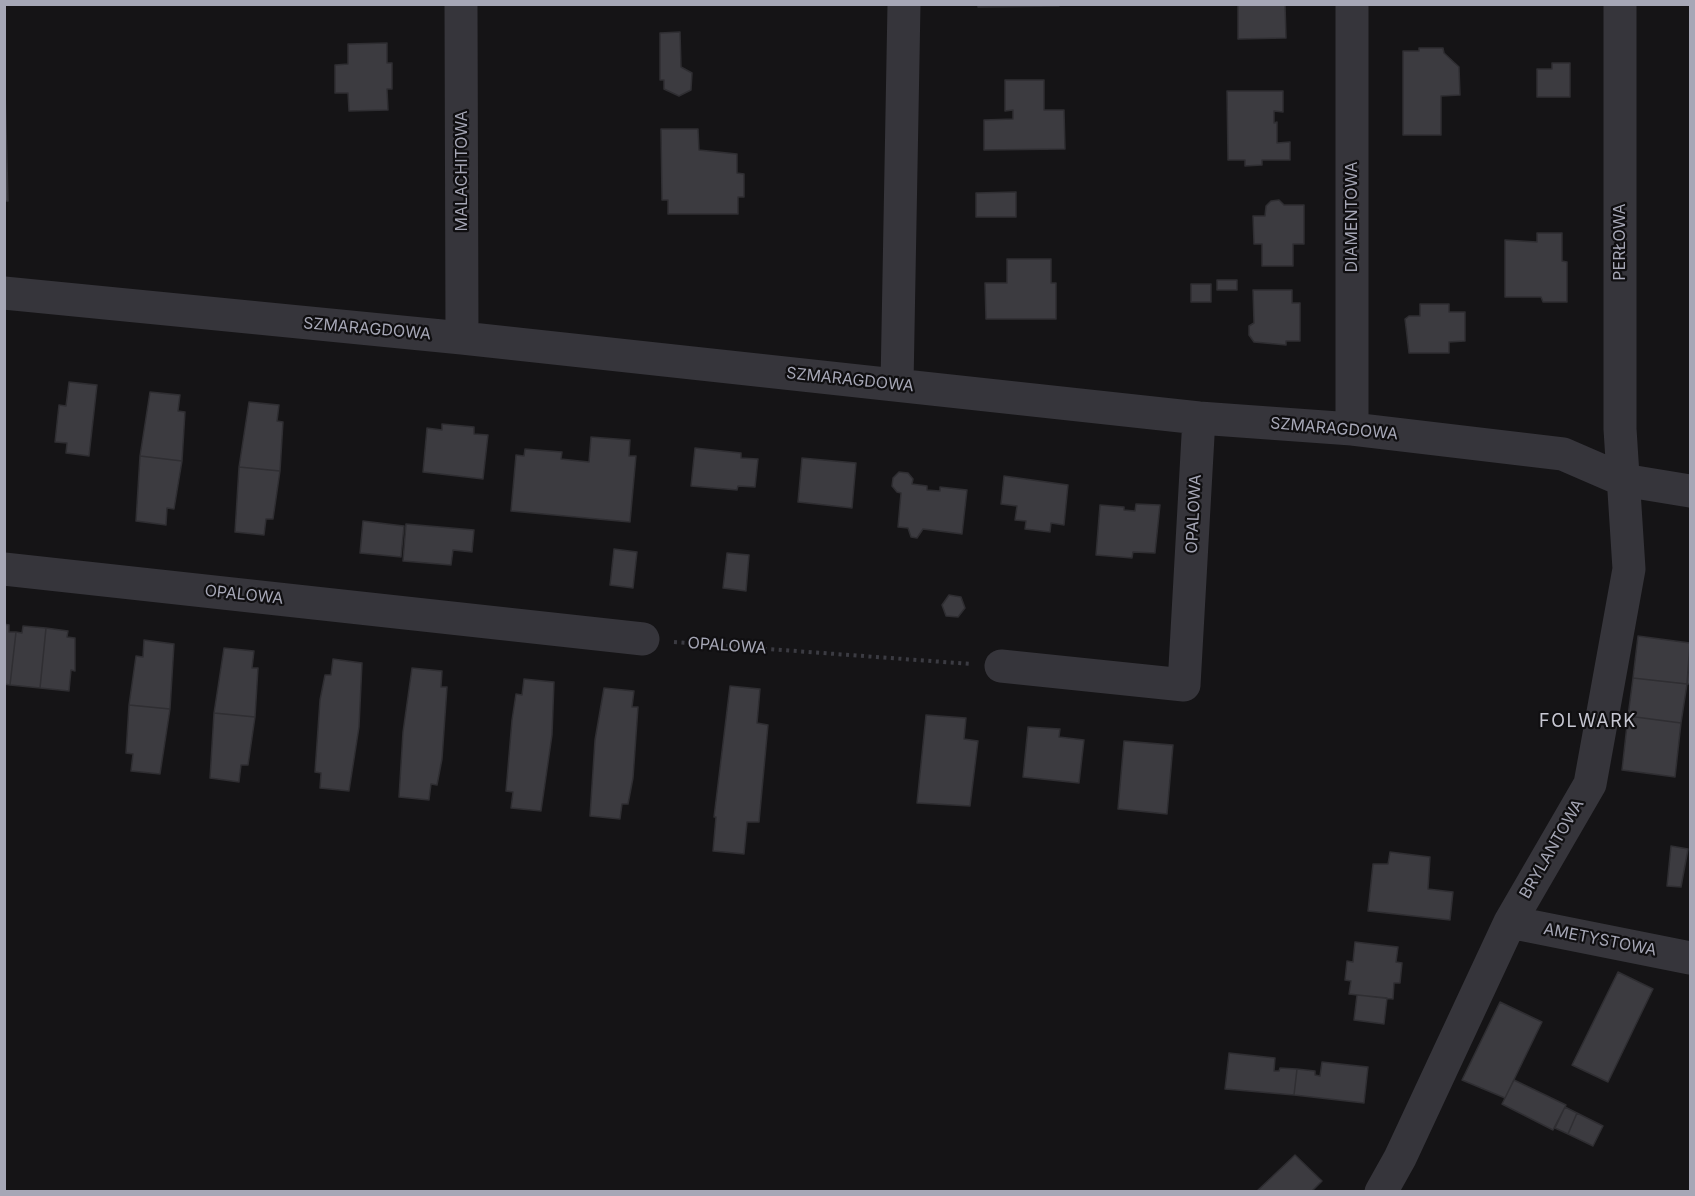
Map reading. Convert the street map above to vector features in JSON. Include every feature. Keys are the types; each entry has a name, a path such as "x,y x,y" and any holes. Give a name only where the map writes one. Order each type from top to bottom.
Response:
{"street":[{"name":"MALACHITOWA","path":"461,4 462,338"},
{"path":"897,385 904,4"},
{"name":"DIAMENTOWA","path":"1352,4 1352,429"},
{"name":"PERŁOWA","path":"1620,4 1620,429 1623,480"},
{"name":"SZMARAGDOWA","path":"4,293 462,338 1199,418 1352,429 1563,454 1623,480 1690,491"},
{"name":"OPALOWA","path":"1001,666 1184,685 1199,418"},
{"name":"BRYLANTOWA","path":"1381,1191 1406,1147 1510,922 1590,784 1629,569 1623,480"},
{"name":"OPALOWA","path":"4,569 643,639"},
{"name":"AMETYSTOWA","path":"1510,922 1690,958"}],"path":[{"name":"OPALOWA","path":"643,639 1001,666"}],"building":[{"path":"978,4 1059,4 1059,6 978,7"},
{"path":"1238,4 1285,4 1286,38 1238,39"},
{"path":"680,32 681,67 692,73 691,90 679,96 664,89 664,80 660,80 660,33"},
{"path":"387,43 387,63 392,63 392,89 387,89 388,110 349,111 348,93 335,93 335,65 348,64 348,44"},
{"path":"1419,48 1443,48 1444,53 1459,67 1460,95 1441,96 1441,135 1403,135 1403,51 1419,51"},
{"path":"4,51 8,201 4,201"},
{"path":"1552,63 1570,63 1570,97 1537,97 1537,69 1552,69"},
{"path":"1005,80 1044,80 1044,110 1064,110 1065,149 984,150 984,120 1013,119 1013,110 1005,111"},
{"path":"1227,91 1283,91 1283,112 1274,111 1274,123 1277,122 1277,143 1290,142 1290,160 1262,160 1262,165 1245,166 1245,160 1228,160"},
{"path":"661,129 698,129 699,150 737,154 737,173 744,174 744,197 738,197 738,214 668,214 668,200 662,200"},
{"path":"1016,192 1016,217 976,217 976,193"},
{"path":"1279,200 1284,205 1304,205 1304,244 1293,244 1293,266 1262,266 1262,244 1254,244 1253,216 1265,216 1266,206 1271,201"},
{"path":"1537,233 1562,233 1562,261 1567,262 1567,302 1543,302 1541,297 1505,297 1505,240 1537,242"},
{"path":"1007,259 1051,259 1051,283 1056,283 1056,319 986,319 985,283 1007,283"},
{"path":"1217,280 1237,280 1237,290 1217,290"},
{"path":"1191,284 1211,284 1211,302 1191,302"},
{"path":"1253,290 1292,290 1292,303 1300,303 1300,341 1286,341 1286,345 1254,342 1249,335 1249,326 1254,323"},
{"path":"1420,304 1449,304 1449,312 1465,312 1465,341 1449,342 1449,353 1409,353 1405,319 1409,316 1420,316"},
{"path":"69,382 97,385 89,456 66,453 67,443 55,442 59,405 66,406"},
{"path":"150,392 180,395 178,411 185,412 182,461 140,456"},
{"path":"249,402 279,405 277,421 283,422 280,471 239,467"},
{"path":"442,424 474,427 474,434 488,435 483,479 423,472 427,428 442,430"},
{"path":"591,437 630,440 629,456 636,456 630,522 511,511 516,455 524,456 525,449 562,452 561,459 589,462"},
{"path":"695,448 741,453 741,458 758,459 755,487 738,486 737,490 691,486"},
{"path":"140,456 182,461 174,509 167,508 166,525 136,521"},
{"path":"802,458 856,463 852,508 798,502"},
{"path":"239,467 280,471 273,519 266,519 264,535 235,532"},
{"path":"899,472 908,473 913,479 912,484 927,486 927,490 940,491 940,487 967,490 962,534 923,529 917,538 911,537 908,528 898,527 901,493 892,486 893,478"},
{"path":"1004,476 1068,485 1064,525 1051,523 1050,532 1025,529 1026,521 1015,520 1017,506 1001,504"},
{"path":"1136,504 1160,505 1155,553 1133,552 1132,558 1096,555 1100,505 1124,507 1124,510 1135,511"},
{"path":"363,521 404,526 401,557 360,553"},
{"path":"406,524 474,530 472,552 453,550 451,565 403,561"},
{"path":"614,549 637,552 633,588 610,585"},
{"path":"727,553 749,555 746,591 723,588"},
{"path":"949,595 961,597 965,608 958,617 946,616 942,605"},
{"path":"4,624 9,625 9,632 16,632 10,685 4,684"},
{"path":"23,626 46,628 40,688 10,685 16,632 22,633"},
{"path":"46,628 68,631 67,637 75,638 75,671 71,670 69,691 40,688"},
{"path":"1638,636 1690,643 1687,684 1633,678"},
{"path":"144,640 174,644 170,709 129,705 136,656 143,657"},
{"path":"224,648 254,651 252,668 258,668 255,717 214,713"},
{"path":"1690,655 1690,684 1687,684"},
{"path":"333,659 362,663 359,727 349,791 320,788 321,773 315,772 320,700 325,675 331,675"},
{"path":"412,668 442,671 441,687 447,687 442,759 437,785 431,784 429,800 399,797 403,732"},
{"path":"1633,678 1687,684 1681,723 1628,716"},
{"path":"524,679 554,682 552,735 541,811 511,808 513,792 506,791 516,694 522,695"},
{"path":"730,686 760,689 757,723 768,725 759,822 747,822 744,854 713,851 716,817 714,817"},
{"path":"604,688 634,691 632,707 638,707 633,778 628,804 622,804 620,819 590,816 595,740"},
{"path":"129,705 170,709 160,774 131,771 133,754 126,753"},
{"path":"214,713 255,717 248,765 241,765 239,782 210,778"},
{"path":"926,715 966,718 964,739 978,741 970,806 917,803"},
{"path":"1628,716 1681,723 1675,777 1622,770"},
{"path":"1028,727 1060,729 1059,737 1084,740 1079,783 1023,777"},
{"path":"1124,741 1173,745 1167,814 1118,809"},
{"path":"1671,846 1688,849 1681,887 1667,886"},
{"path":"1390,852 1430,857 1428,889 1453,892 1450,920 1368,911 1373,864 1388,864"},
{"path":"1355,942 1398,947 1396,962 1402,963 1400,983 1394,983 1393,999 1349,994 1351,981 1345,980 1347,961 1353,962"},
{"path":"1618,972 1653,989 1608,1082 1572,1065"},
{"path":"1357,995 1387,998 1384,1024 1354,1020"},
{"path":"1500,1002 1542,1022 1505,1098 1462,1080"},
{"path":"1229,1053 1275,1058 1274,1071 1279,1071 1280,1068 1297,1069 1294,1095 1225,1089"},
{"path":"1322,1062 1368,1067 1364,1103 1294,1095 1297,1069 1315,1071 1315,1075 1320,1076"},
{"path":"1514,1080 1566,1105 1553,1130 1502,1104"},
{"path":"1565,1107 1577,1113 1568,1134 1555,1128"},
{"path":"1577,1113 1603,1126 1593,1146 1568,1134"},
{"path":"1295,1155 1322,1181 1311,1192 1256,1192"}],"district":[{"name":"FOLWARK","path":"1588,722"}]}
